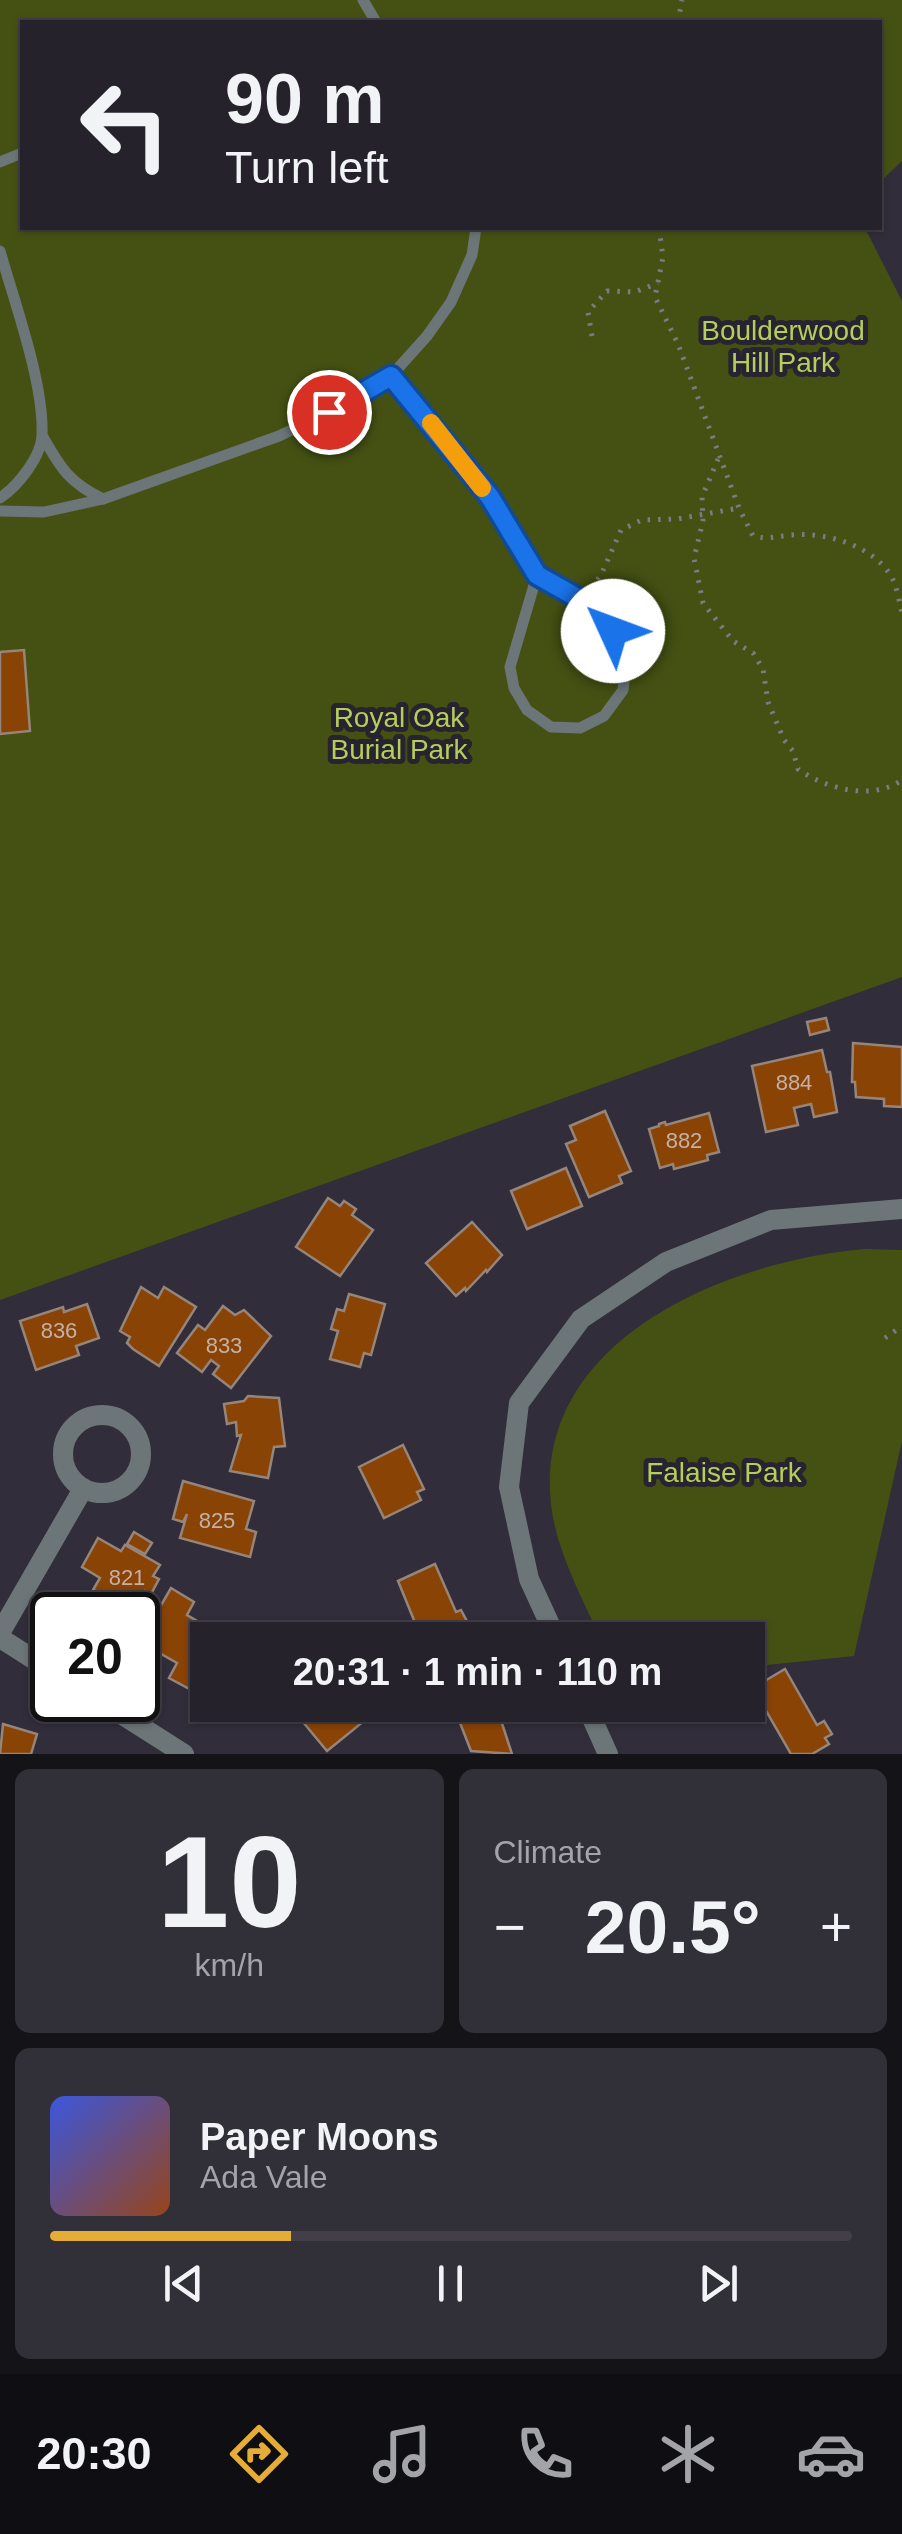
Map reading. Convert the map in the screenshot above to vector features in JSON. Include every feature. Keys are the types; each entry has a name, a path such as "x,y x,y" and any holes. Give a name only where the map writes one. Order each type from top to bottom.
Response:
{"street":[{"path":"548,1622 529,1579 509,1487 520,1403 580,1319 666,1262 771,1220 902,1209"},
{"path":"30,1656 0,1636 84,1489"},
{"path":"133,1722 184,1754"},
{"path":"594,1722 608,1754"}],"lane":[{"path":"0,511 44,512 103,499 279,436 355,400 391,376 427,336 451,302 472,255 476,230"},
{"path":"0,251 26,340 43,438 77,486 103,499"},
{"path":"391,376 490,497 537,575 583,601 613,631 626,658 623,690 604,716 580,728 552,727 527,710 514,688 510,667 537,575"},
{"path":"0,498 30,465 43,438"}],"path":[{"path":"659,230 663,257 655,297 678,344 753,536 769,540 791,535 818,536 858,548 881,562 894,580 902,614"},
{"path":"592,336 588,312 608,292 636,292 658,283"},
{"path":"720,456 702,498 694,558 703,603 733,641 753,653 764,670 768,702 798,769 816,781 854,791 892,787 902,780"},
{"path":"583,601 601,576 621,530 642,520 677,520 739,508"},
{"path":"885,1338 902,1326"}],"green space":[{"name":"Royal Oak Burial Park","path":"0,0 902,0 902,161 882,180 882,20 20,20 20,230 866,230 902,301 902,977 0,1300"},
{"name":"Falaise Park","path":"865,1249 902,1250 902,1441 854,1656 765,1665 765,1622 593,1622 564,1556 551,1504 554,1446 574,1396 607,1353 651,1318 702,1291 757,1270 812,1256"}],"building":[{"path":"24,650 30,731 0,734 0,652"},
{"path":"826,1018 829,1030 810,1035 807,1022"},
{"path":"853,1043 902,1047 902,1107 884,1106 884,1099 856,1097 852,1082"},
{"path":"822,1050 837,1112 814,1117 811,1104 794,1108 798,1125 766,1132 752,1066"},
{"path":"605,1111 631,1171 619,1176 622,1183 589,1197 566,1144 576,1140 570,1126"},
{"path":"709,1113 719,1152 707,1155 708,1160 674,1169 673,1164 660,1168 649,1129"},
{"path":"566,1168 582,1206 527,1229 511,1191"},
{"path":"328,1198 340,1206 344,1201 356,1209 352,1215 373,1230 340,1276 296,1247"},
{"path":"472,1222 502,1255 456,1296 426,1263"},
{"path":"141,1287 158,1298 164,1287 196,1307 159,1366 133,1349 127,1343 130,1337 120,1331"},
{"path":"349,1294 385,1304 371,1355 364,1353 360,1367 330,1359 338,1331 331,1329 337,1309 344,1311"},
{"path":"87,1304 99,1338 76,1346 79,1355 36,1370 20,1321"},
{"path":"223,1306 235,1315 244,1310 271,1336 231,1388 213,1374 219,1366 211,1360 202,1372 177,1353 198,1325 205,1330"},
{"path":"248,1396 279,1398 285,1446 274,1447 268,1478 230,1471 241,1435 237,1436 236,1422 227,1424 224,1404 244,1401"},
{"path":"403,1445 424,1489 417,1492 421,1500 384,1518 359,1467"},
{"path":"183,1481 254,1501 246,1529 256,1532 250,1557 180,1538 187,1514 183,1522 173,1519"},
{"path":"134,1532 152,1543 145,1554 127,1544"},
{"path":"98,1538 121,1551 125,1545 160,1565 153,1576 159,1579 152,1592 98,1592 93,1590 100,1578 82,1567"},
{"path":"435,1564 456,1612 461,1610 467,1622 415,1622 398,1581"},
{"path":"171,1588 194,1602 187,1615 199,1622 190,1622 190,1689 169,1678 177,1663 160,1655 160,1607"},
{"path":"785,1669 817,1725 824,1721 832,1734 825,1738 829,1744 812,1754 791,1754 765,1709 765,1681"},
{"path":"303,1722 363,1722 327,1751"},
{"path":"460,1722 502,1722 512,1754 471,1751"},
{"path":"3,1724 37,1734 31,1754 0,1754"}],"slow traffic":[{"path":"431,423 482,488"}],"route":[{"path":"329,412 391,376 490,497 537,575 583,601 613,631"}],"park label":[{"name":"Boulderwood Hill Park","path":"783,346"}]}
